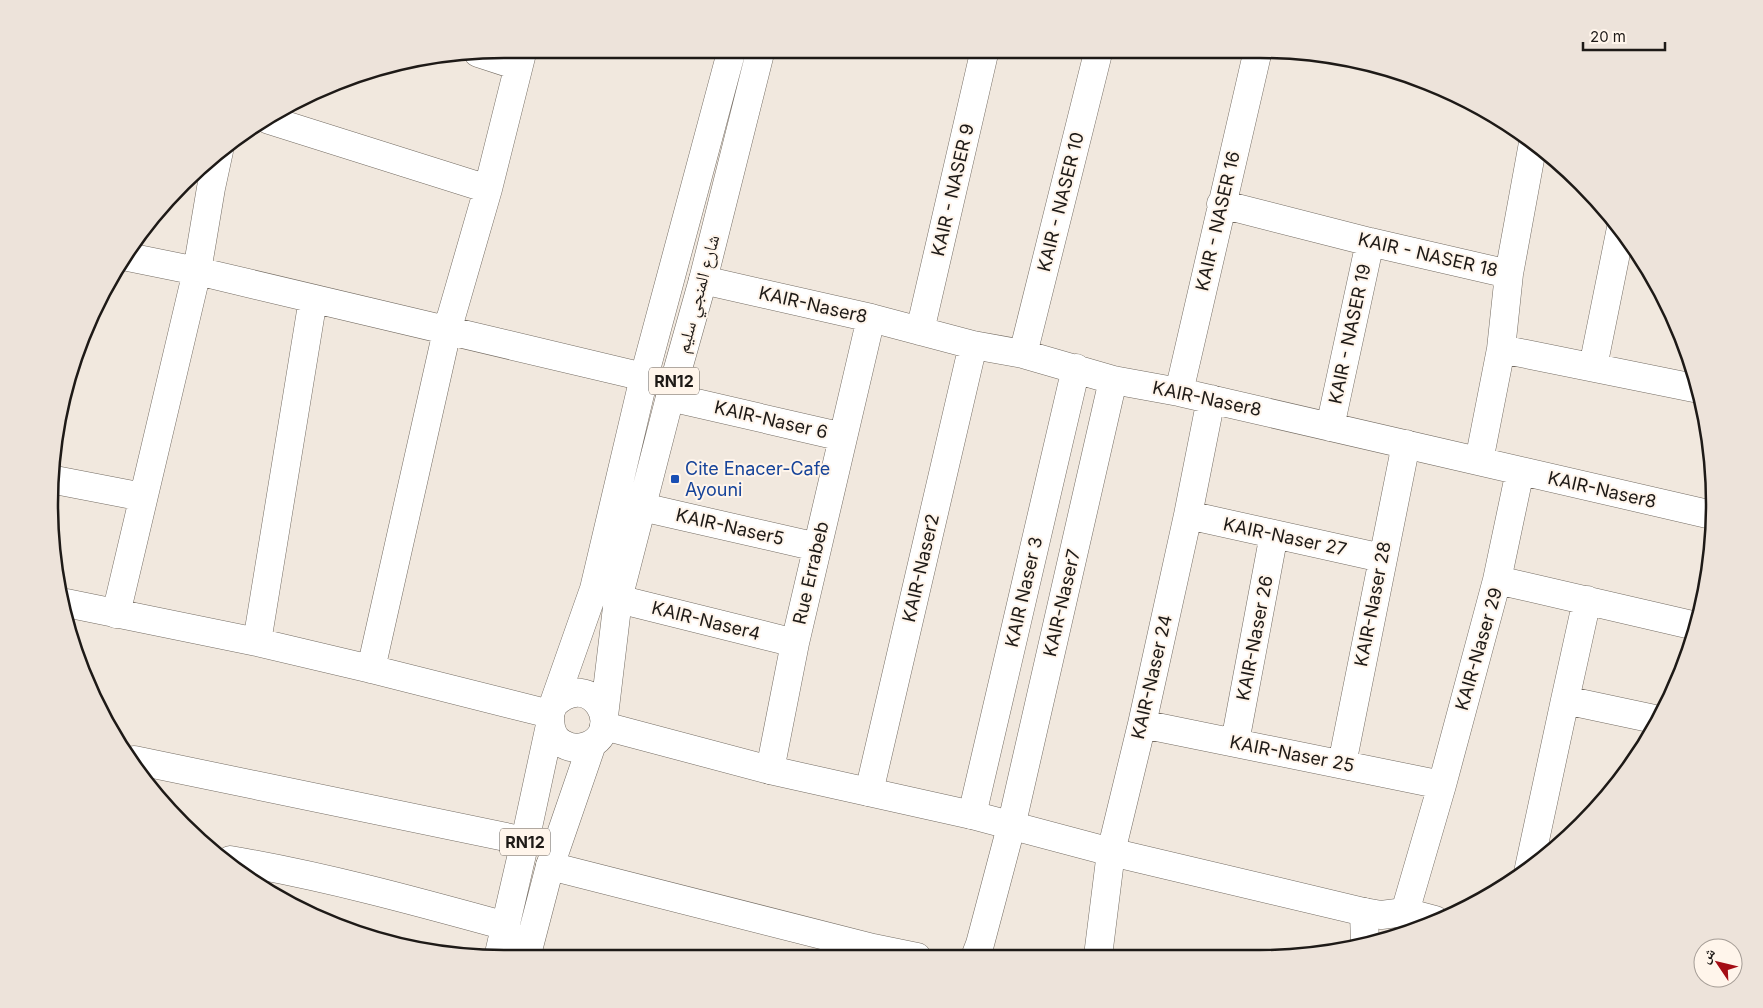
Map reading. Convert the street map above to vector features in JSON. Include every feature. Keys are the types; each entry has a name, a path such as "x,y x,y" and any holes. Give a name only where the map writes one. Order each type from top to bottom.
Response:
{"street":[{"path":"372,669 447,331 488,189 520,58"},
{"name":"شارع المنجي سليم","path":"500,950 551,715 594,589 644,377 730,58"},
{"name":"شارع المنجي سليم","path":"528,950 550,866 600,729 618,599 670,397 703,280 759,58"},
{"name":"KAIR - NASER 9","path":"920,332 983,58"},
{"name":"KAIR - NASER 10","path":"1023,354 1097,58"},
{"name":"KAIR - NASER 16","path":"1179,392 1256,58"},
{"path":"274,122 488,189"},
{"path":"1509,274 1532,151"},
{"path":"116,614 197,271 216,163"},
{"name":"KAIR - NASER 18","path":"1221,204 1370,242 1509,274 1501,349 1479,461"},
{"path":"1593,367 1619,240"},
{"name":"KAIR - NASER 19","path":"1330,427 1370,242"},
{"path":"132,258 197,271 644,377"},
{"name":"KAIR-Naser8","path":"703,280 871,318 920,332 1023,354 1113,380 1211,399 1706,514"},
{"path":"256,642 313,298"},
{"name":"Rue Errabeb","path":"770,770 795,643 871,318"},
{"name":"KAIR-Naser2","path":"869,792 973,344"},
{"path":"1501,349 1689,384"},
{"name":"KAIR Naser 3","path":"972,816 1076,368"},
{"name":"KAIR-Naser7","path":"977,950 1011,827 1113,380"},
{"name":"KAIR-Naser 6","path":"670,397 843,437"},
{"name":"KAIR-Naser 24","path":"1099,950 1111,852 1142,724 1188,515 1211,399"},
{"name":"KAIR-Naser 28","path":"1342,764 1406,444"},
{"path":"1497,580 1520,471"},
{"path":"58,481 143,497"},
{"name":"KAIR-Naser5","path":"642,506 817,547"},
{"name":"KAIR-Naser 27","path":"1188,515 1382,558"},
{"name":"KAIR-Naser 26","path":"1235,742 1274,534"},
{"name":"KAIR-Naser 29","path":"1405,912 1442,785 1497,580 1689,624"},
{"name":"KAIR-Naser4","path":"618,599 795,643"},
{"path":"1531,858 1587,600"},
{"path":"69,604 256,642 372,669 551,715"},
{"path":"572,693 583,693 593,698 600,706 600,729 582,748 570,748 553,735 551,715 562,697 572,693"},
{"path":"1564,700 1648,722"},
{"name":"KAIR-Naser 25","path":"1142,724 1442,785"},
{"path":"600,729 972,816 1111,852 1364,912 1381,915 1405,912 1428,918"},
{"path":"139,761 525,841"},
{"path":"236,861 285,870 399,896 506,926"},
{"path":"550,866 865,950"},
{"path":"1364,912 1365,937"}],"place":[{"name":"Cite Enacer-Cafe Ayouni","path":"675,479"}]}
